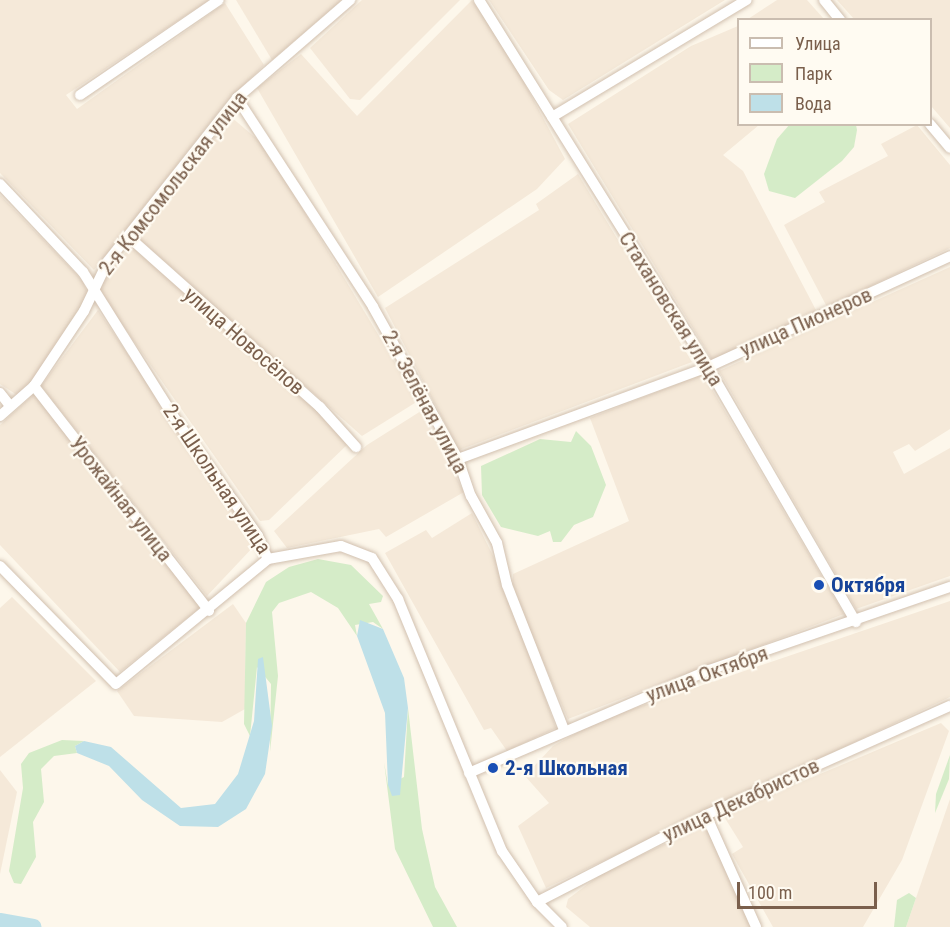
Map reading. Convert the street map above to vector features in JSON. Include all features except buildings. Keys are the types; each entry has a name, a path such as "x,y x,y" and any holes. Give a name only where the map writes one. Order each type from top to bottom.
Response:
{"street":[{"path":"80,96 219,0"},
{"name":"2-я Комсомольская улица","path":"0,416 34,386 84,311 93,288 129,237 237,98 350,0"},
{"name":"Стахановская улица","path":"479,0 708,367 856,622"},
{"path":"552,117 747,0"},
{"path":"824,0 838,18"},
{"name":"2-я Зелёная улица","path":"237,98 373,307 458,459 471,496 497,543 507,585 564,730"},
{"path":"932,126 950,148"},
{"name":"2-я Школьная улица","path":"0,184 93,288 176,420 258,536 268,559 341,546 372,558 398,599 502,851 537,902 562,927"},
{"name":"улица Новосёлов","path":"129,237 320,407 356,447"},
{"name":"улица Пионеров","path":"458,459 708,367 950,256"},
{"name":"Урожайная улица","path":"34,386 209,611"},
{"path":"0,393 10,406"},
{"path":"0,566 116,684 209,611 268,559"},
{"name":"улица Октября","path":"469,773 564,730 709,670 856,622 950,587"},
{"name":"улица Декабристов","path":"537,902 706,815 950,706"},
{"path":"706,815 756,927"}],"shaded area":[{"path":"0,0 209,0 66,95 77,109 225,3 264,65 224,105 94,270 0,173"},
{"path":"236,0 342,0 272,60"},
{"path":"362,0 460,0 360,100 350,99 310,48"},
{"path":"472,0 510,56 565,159 537,189 378,297 257,88 301,54 357,116"},
{"path":"489,0 725,0 563,100 549,90"},
{"path":"777,0 807,0 823,18 750,18"},
{"path":"837,0 950,0 950,128 932,107 932,18 853,18"},
{"path":"737,26 737,126 758,126 723,155 743,171 817,312 713,361 568,124 691,46"},
{"path":"230,116 265,146 418,401 362,436 139,239"},
{"path":"918,126 950,165 950,248 827,307 784,225 825,202 819,192 888,156 881,144"},
{"path":"578,174 692,362 459,450 385,308 539,210 536,204"},
{"path":"0,195 83,281 88,295 35,377 17,395 0,384"},
{"path":"131,246 330,418 350,442 269,520 260,521 100,293 98,286"},
{"path":"950,267 950,429 915,451 909,444 893,452 904,474 950,448 950,576 856,609 719,371"},
{"path":"98,310 256,544 207,596 41,386"},
{"path":"703,374 844,614 568,719 512,591 513,574 629,521 590,418"},
{"path":"34,394 202,606 120,672 0,545 0,425"},
{"path":"421,411 464,492 386,537 379,529 287,548 274,531 367,445"},
{"path":"472,513 497,564 556,728 507,751 491,728 484,730 385,553 426,530 432,538"},
{"path":"12,597 96,681 0,757 0,608"},
{"path":"950,601 950,697 546,888 518,826 549,803 525,776 553,746 600,720"},
{"path":"233,604 246,623 245,709 222,722 134,716 117,691"},
{"path":"941,723 949,731 902,860 863,927 773,927 732,854 743,847 723,815"},
{"path":"0,770 17,792 0,874"},
{"path":"950,799 950,927 906,927"},
{"path":"705,825 751,927 590,927 566,907 568,899 601,874"}],"green space":[{"path":"788,126 856,126 857,130 854,147 842,161 795,198 769,191 764,174 777,139"},
{"path":"576,431 591,446 606,485 593,517 574,525 561,542 553,542 550,531 538,536 501,527 482,495 481,466 540,439 571,442"},
{"path":"318,559 351,565 383,596 381,602 369,604 383,629 373,622 355,625 357,636 338,608 311,592 279,603 272,612 278,676 270,752 271,684 257,667 250,736 244,724 246,623 266,582 289,567"},
{"path":"408,708 422,829 435,887 457,927 433,927 395,849 384,762 388,785 404,777"},
{"path":"62,740 84,741 75,746 77,753 54,756 41,769 44,802 33,822 36,857 21,884 14,883 9,871 23,788 21,764 29,753"},
{"path":"950,755 949,779 935,813 936,794"},
{"path":"909,893 916,898 906,927 894,927 897,900"}],"water":[{"path":"360,620 383,629 404,678 408,708 400,795 392,796 388,785 385,713 357,636"},
{"path":"263,657 272,726 265,774 246,809 218,827 180,826 142,800 109,766 77,753 75,746 84,741 111,747 181,808 215,804 238,774 254,721 258,659"}],"waterway":[{"path":"0,921 33,927"}],"place":[{"name":"Октября","path":"819,585"},
{"name":"2-я Школьная","path":"493,768"}]}
